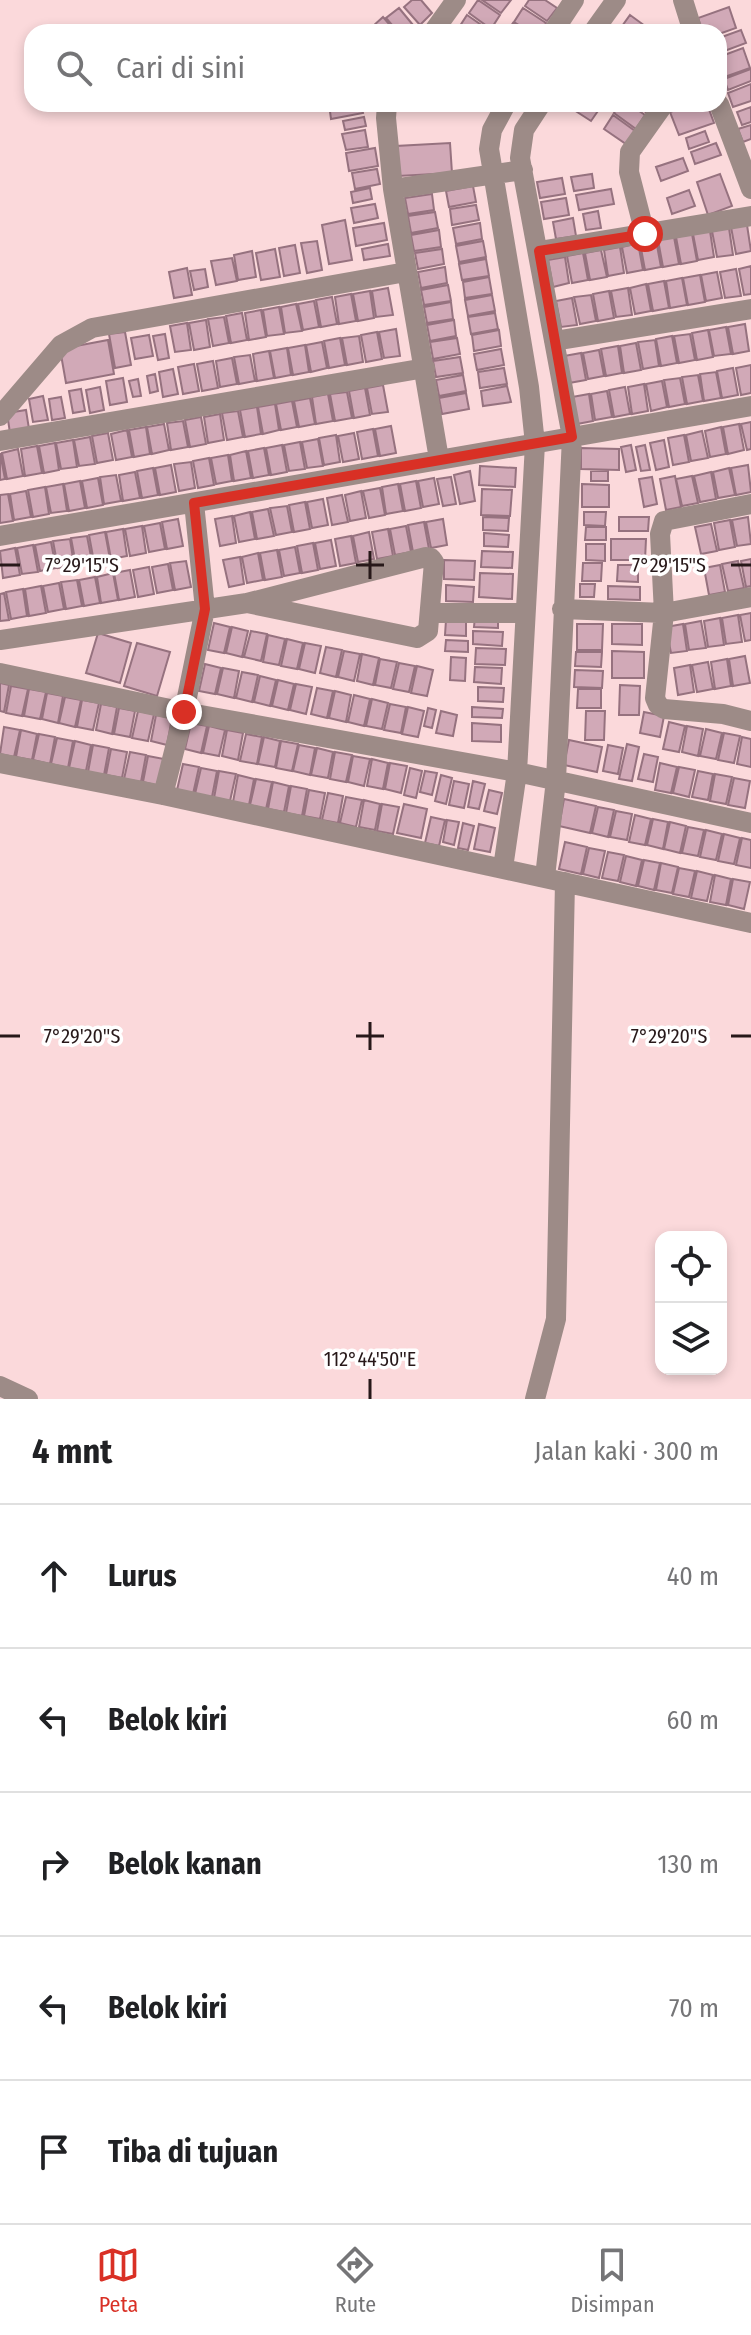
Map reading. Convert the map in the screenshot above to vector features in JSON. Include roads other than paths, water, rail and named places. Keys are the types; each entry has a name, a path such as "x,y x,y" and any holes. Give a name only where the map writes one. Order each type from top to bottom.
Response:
{"street":[{"path":"439,24 456,0"},
{"path":"558,24 574,0"},
{"path":"599,24 616,0"},
{"path":"683,0 690,24"},
{"path":"386,112 393,189 439,459"},
{"path":"502,112 489,142 529,387 535,444 517,772 503,868"},
{"path":"535,112 526,124 521,139 523,170 572,437 556,780 556,1319 535,1399"},
{"path":"645,234 629,172 630,152 658,112"},
{"path":"722,112 751,189"},
{"path":"393,189 523,170"},
{"path":"539,251 751,216"},
{"path":"0,416 61,345 92,328 406,272"},
{"path":"554,341 751,309"},
{"path":"0,441 425,368"},
{"path":"0,536 751,406"},
{"path":"163,795 205,609 194,503"},
{"path":"751,504 664,521 660,534 664,613 655,698 664,709 723,714 751,721"},
{"path":"0,640 247,603 426,557 434,562 428,631 417,638 247,603"},
{"path":"562,609 664,613 751,597"},
{"path":"430,613 524,613"},
{"path":"0,673 184,712 517,772 751,823"},
{"path":"723,714 751,706"},
{"path":"0,763 163,795 751,923"}]}
